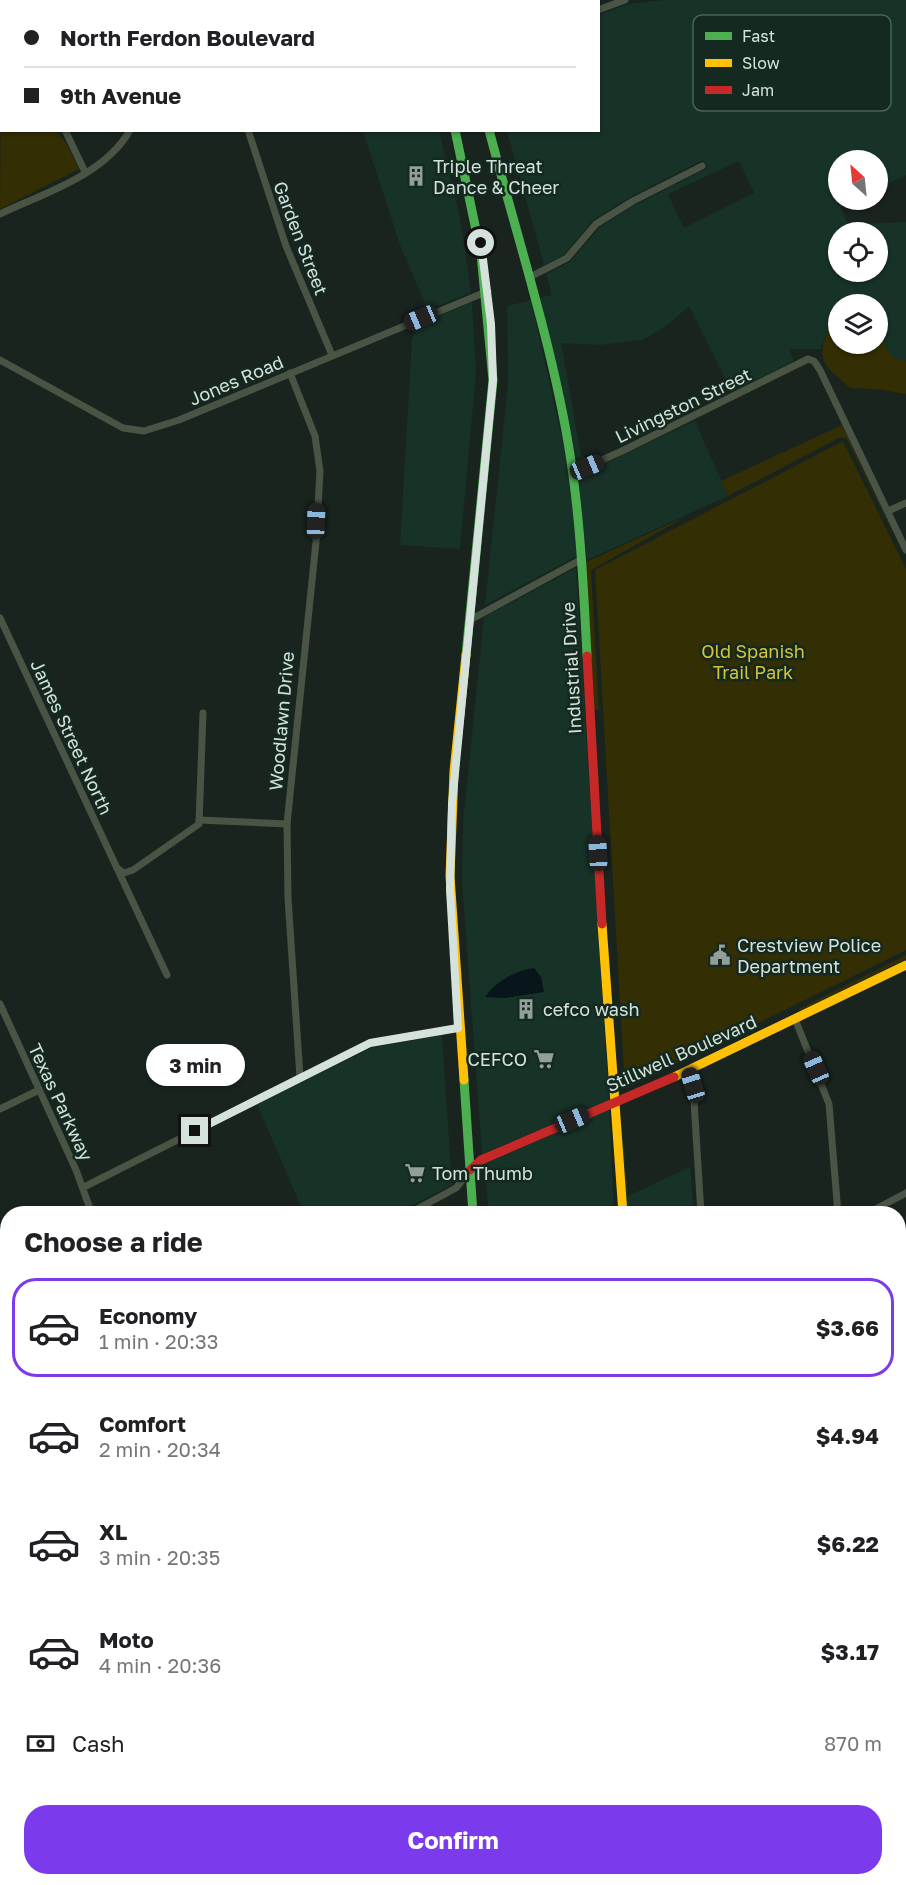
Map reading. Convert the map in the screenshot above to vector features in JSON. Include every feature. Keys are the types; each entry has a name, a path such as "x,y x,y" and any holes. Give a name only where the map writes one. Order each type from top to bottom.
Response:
{"street":[{"path":"600,9 625,0"},
{"path":"66,132 85,172"},
{"path":"0,214 85,172 120,147 129,132"},
{"name":"Garden Street","path":"249,132 286,246 332,355"},
{"path":"455,132 477,219 491,324 491,410 452,804 450,894 472,1206"},
{"name":"Industrial Drive","path":"490,132 530,277 564,419 573,473 582,559 613,1103 622,1206"},
{"path":"530,277 567,258 596,224 633,201 702,166"},
{"name":"Jones Road","path":"0,360 113,423 138,431 158,429 488,291"},
{"name":"Livingston Street","path":"573,473 808,359 814,362 888,512"},
{"name":"Woodlawn Drive","path":"290,373 315,436 320,471 314,562 287,824 292,967 300,1077"},
{"path":"906,502 888,512 906,550"},
{"path":"470,620 582,559"},
{"name":"James Street North","path":"0,618 167,975"},
{"path":"117,868 124,873 134,870 196,829 200,820 203,713"},
{"path":"200,820 287,824"},
{"name":"Stillwell Boulevard","path":"470,1170 481,1160 689,1071 906,965"},
{"name":"Texas Parkway","path":"0,1004 84,1187 90,1206"},
{"path":"795,1019 829,1104 837,1206"},
{"path":"84,1187 300,1077 380,1040 458,1028"},
{"path":"689,1071 693,1085 701,1206"},
{"path":"0,1109 39,1090"},
{"path":"423,1206 456,1188 470,1170"},
{"path":"881,1206 906,1193"}],"shaded area":[{"path":"663,0 906,0 906,175 888,184 888,150 828,150 828,210 841,210 847,222 828,222 828,282 888,282 888,223 906,222 906,362 892,357 888,350 888,294 828,294 828,330 821,349 789,349 794,361 732,392 689,306 668,325 642,340 600,345 561,343 581,455 591,460 577,466 539,298 552,295 546,274 570,262 599,228 635,205 708,168 703,160 630,197 593,220 564,255 544,265 507,132 600,132 600,15 629,4","holes":["739,161 754,193 684,228 668,194"]},
{"path":"363,132 439,132 460,218 471,292 422,313 425,303 400,245"},
{"path":"531,300 569,470 577,556 485,605 508,384 507,306"},
{"path":"472,302 476,372 460,549 400,545 412,339 417,325"},
{"path":"695,421 728,496 587,560 578,476"},
{"path":"576,568 609,1100 482,1154 462,881 463,823 484,617"},
{"path":"534,968 541,977 544,992 505,998 485,997 506,978"},
{"path":"442,1035 452,1185 411,1206 301,1206 257,1104 372,1048"},
{"path":"620,1106 628,1196 690,1167 693,1206 626,1206 618,1107"},
{"path":"609,1108 614,1206 488,1206 484,1163"}],"green space":[{"path":"1,132 57,132 66,143 79,169 0,209"},
{"path":"828,330 828,354 888,354 888,350 892,357 906,362 906,394 850,388 825,364 824,342"},
{"path":"842,425 906,561 847,439 841,437 728,496 721,481"},
{"name":"Old Spanish Trail Park","path":"843,441 906,569 906,950 625,1089 595,570"},
{"path":"689,515 591,570 599,710 594,710 586,562"},
{"path":"906,955 906,959 800,1011 799,1009"}],"traffic: fast":[{"path":"455,132 481,254 493,380 466,655"},
{"path":"490,132 547,345 566,432 578,520 587,656"},
{"path":"464,1080 472,1206"}],"traffic: slow":[{"path":"464,1080 450,876 454,771 466,655"},
{"path":"602,924 622,1206"},
{"path":"674,1077 906,965"}],"traffic: jam":[{"path":"587,656 602,924"},
{"path":"470,1170 481,1160 674,1077"}],"place":[{"name":"Triple Threat Dance & Cheer","path":"416,176"},
{"name":"Crestview Police Department","path":"720,955"},
{"name":"cefco wash","path":"526,1009"},
{"name":"CEFCO","path":"544,1059"},
{"name":"Tom Thumb","path":"415,1173"}],"route":[{"path":"195,1131 370,1043 412,1034 458,1028 450,889 452,804 493,380 491,324 481,243"}]}
